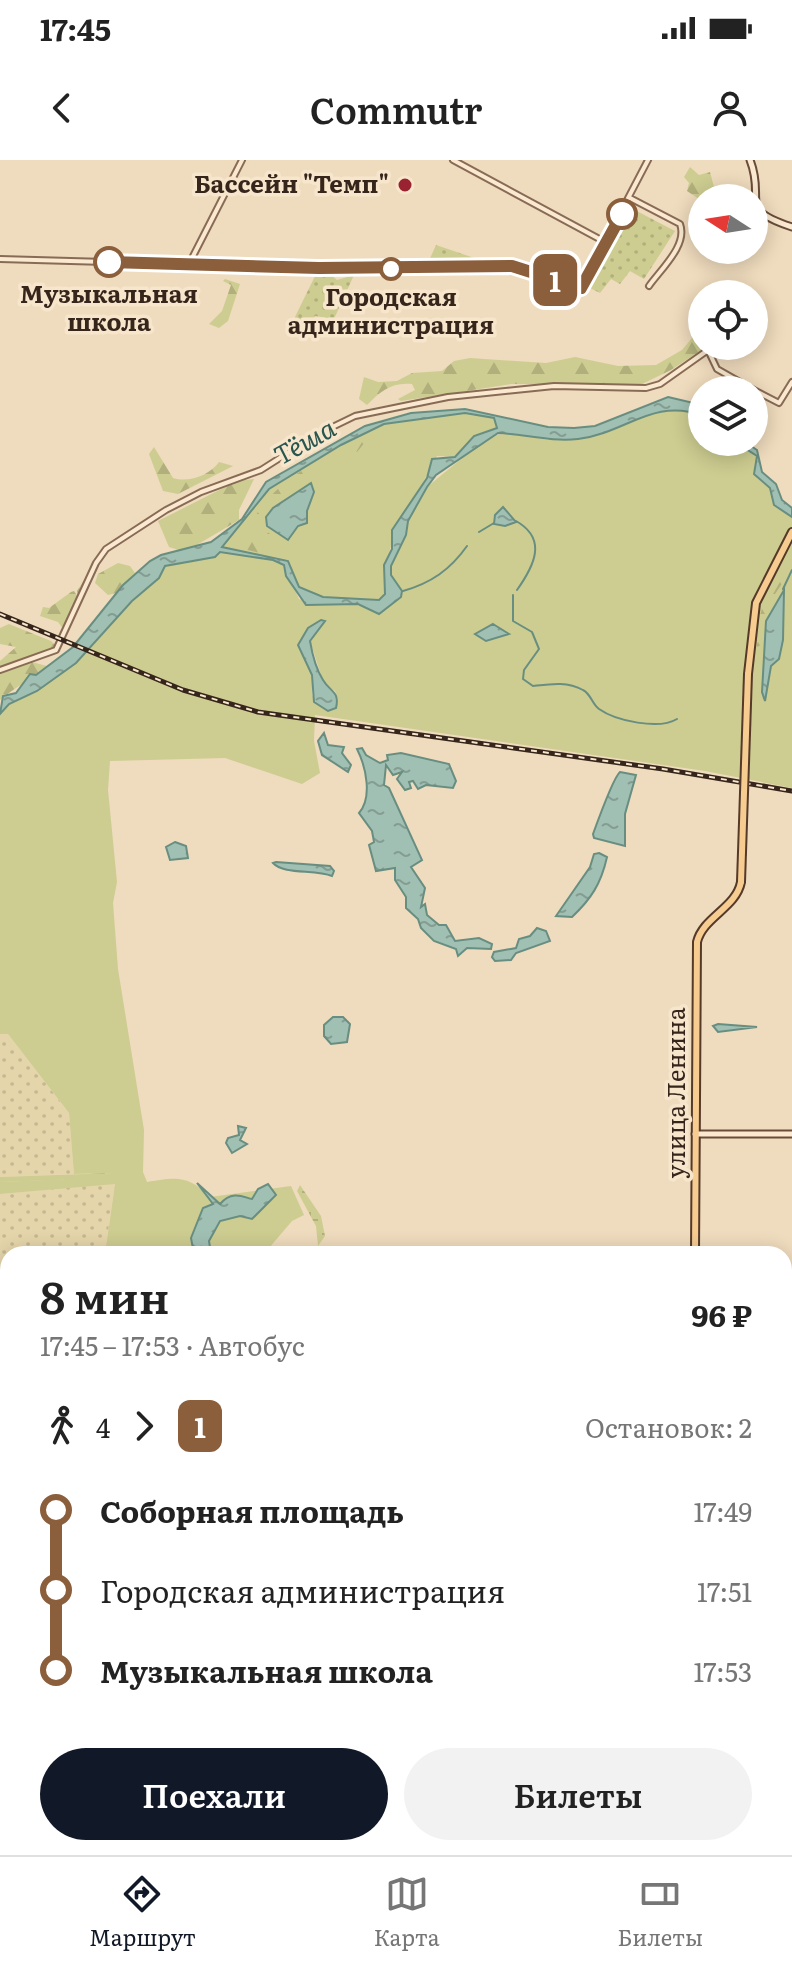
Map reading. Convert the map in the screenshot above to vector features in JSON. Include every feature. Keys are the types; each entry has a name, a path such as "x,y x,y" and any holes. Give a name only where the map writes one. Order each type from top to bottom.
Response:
{"main road":[{"path":"751,161 754,196 760,213 792,227"},
{"name":"улица Ленина","path":"695,1246 694,1134 700,933 737,894 741,882 748,674 756,603 792,532"},
{"path":"694,1134 792,1134"}],"street":[{"path":"189,264 242,160"},
{"path":"453,160 605,242"},
{"path":"0,259 421,269 512,266 581,288 648,160"},
{"path":"630,198 680,224 682,232 681,241 649,286"},
{"path":"0,670 49,654 61,640 96,563 106,549 166,510 201,492 261,470 316,435 355,416 448,397 576,385 646,388 660,384 708,350 717,369 729,376"},
{"path":"768,397 779,403 792,382"}],"shaded area":[{"path":"0,1034 8,1034 69,1113 74,1174 0,1177"},
{"path":"115,1183 106,1246 0,1246 0,1194"}],"green space":[{"path":"690,167 699,175 710,172 713,184 689,184 684,177"},
{"path":"631,208 675,231 644,279 630,271 620,284 611,279 600,293 586,286"},
{"path":"436,245 492,264 428,263"},
{"path":"316,274 331,275 337,280 354,275 334,319 315,316 310,325 294,319"},
{"path":"223,281 240,284 228,321 219,328 209,324 222,311 231,285"},
{"path":"688,343 688,359 642,384 511,384 401,401 398,399 415,390 412,384 398,384 387,388 367,405 359,399 364,377 378,382 397,381 412,373 442,371 454,361 470,358 546,363 575,357 618,366 656,365 682,350"},
{"path":"658,409 683,409 688,411 688,456 757,456 754,474 770,488 774,505 792,517 792,788 705,771 315,715 314,741 320,773 302,784 225,758 110,761 108,790 117,882 113,903 118,969 144,1130 143,1172 147,1182 182,1179 210,1197 291,1186 304,1215 292,1221 271,1246 106,1246 115,1184 0,1194 0,1182 112,1177 111,1173 74,1174 69,1113 8,1034 0,1034 0,714 8,704 37,691 95,643 165,566 214,557 219,552 273,560 284,565 299,599 319,605 348,603 365,607 402,591 390,575 391,566 406,535 407,521 427,487 489,436 514,433 548,440 628,423","holes":["324,622 310,641 324,684 335,691 338,699 328,711 312,695 312,675 298,645 309,628"]},
{"path":"465,413 494,418 497,428 474,436 455,457 437,456 409,509 397,522 384,574 385,594 379,600 323,597 299,587 287,561 222,547 269,489 341,445 384,424"},
{"path":"371,435 357,452 343,451 326,471 313,469 302,484 275,506 263,521 256,515 292,477"},
{"path":"154,447 173,478 199,477 219,462 233,466 178,494 163,491 149,454"},
{"path":"254,479 239,510 239,520 185,552 169,547 158,521 237,481"},
{"path":"249,519 287,546 287,554 311,575 317,592 300,585 289,560 235,547"},
{"path":"792,552 792,569 773,597 763,644 757,647 759,622 766,597"},
{"path":"95,563 64,630 58,622 40,616 43,607 49,608 71,592 74,591 78,597 77,591"},
{"path":"118,563 130,566 135,573 116,593 108,595 95,583 98,574"},
{"path":"9,624 51,641 56,646 0,669 0,661 16,647 0,644 0,628"},
{"path":"24,660 47,666 0,700 0,670"},
{"path":"112,1173 112,1178 0,1182 0,1177"},
{"path":"300,1185 321,1216 325,1236 318,1246 316,1226 297,1191"}],"water":[{"path":"668,397 688,402 688,412 653,414 595,436 578,439 498,433 436,475 408,521 406,535 391,566 391,575 402,591 401,597 379,614 358,604 306,605 286,576 284,565 273,560 220,552 215,557 165,566 159,578 132,601 76,663 37,691 9,704 0,714 3,696 16,693 30,674 36,675 73,647 123,585 150,561 161,555 211,542 242,519 266,482 365,426 411,413 465,409 548,427 595,426","holes":["465,413 494,418 497,428 474,436 455,457 432,459 427,478 392,530 392,549 384,565 385,594 379,600 323,597 299,587 288,561 222,547 269,489 341,445 384,424"]},
{"path":"758,456 762,472 776,484 782,500 792,508 792,517 774,505 770,488 754,474"},
{"path":"311,483 314,492 307,511 307,523 298,526 288,540 267,526 266,517 273,508"},
{"path":"503,507 516,522 505,526 494,524 495,515"},
{"path":"784,590 783,640 779,659 771,666 765,701 762,692 766,621"},
{"path":"321,620 325,621 310,641 318,671 337,698 336,708 328,711 314,702 312,675 298,645 308,628"},
{"path":"493,624 509,634 486,641 475,634"},
{"path":"324,733 328,745 344,747 342,753 351,765 348,772 322,755 318,741"},
{"path":"362,748 366,755 380,763 388,760 387,755 401,753 449,764 456,781 453,788 426,785 418,789 413,781 409,782 411,788 405,790 397,779 402,772 393,775 386,765 384,785 389,788 422,860 411,867 425,888 421,907 425,904 427,915 439,925 446,925 455,941 479,938 492,944 491,949 467,948 458,956 456,949 434,941 406,908 406,897 395,880 395,868 376,871 369,845 374,842 372,831 359,813 367,791 357,749"},
{"path":"620,772 636,775 625,814 625,846 594,838 593,834"},
{"path":"175,842 186,846 188,858 170,860 166,847"},
{"path":"594,854 607,857 602,875 590,897 572,917 556,916 590,867"},
{"path":"273,863 330,866 334,871 332,876 292,871 278,867"},
{"path":"537,928 546,931 550,941 516,953 511,960 495,961 492,957 494,952 516,948 519,939 530,936"},
{"path":"333,1017 343,1017 350,1024 347,1042 331,1044 324,1036 324,1025"},
{"path":"713,1026 757,1027 718,1032"},
{"path":"238,1126 246,1128 240,1140 247,1144 232,1153 226,1143 228,1138 239,1135"},
{"path":"197,1183 220,1204 234,1196 252,1199 258,1189 268,1184 276,1195 252,1219 240,1216 220,1221 209,1241 210,1246 192,1246 191,1238 203,1208 213,1204"}],"waterway":[{"path":"516,521 526,528 535,544 533,562 517,590"},
{"path":"479,532 494,523"},
{"path":"403,591 439,574 467,546"},
{"name":"Тёша","path":"783,589 792,570"},
{"path":"513,595 513,621 532,632 539,649 524,670 523,679 533,686 558,684 577,687 586,692 599,709 626,720 660,724 677,719"}],"railway":[{"path":"0,614 183,690 258,712 663,769 792,791"}],"bus line":[{"name":"1","path":"109,262 319,268 512,266 581,288 622,214"}],"place":[{"name":"Бассейн \"Темп\"","path":"405,185"},
{"name":"Музыкальная школа","path":"109,262"},
{"name":"Городская администрация","path":"391,269"}]}
